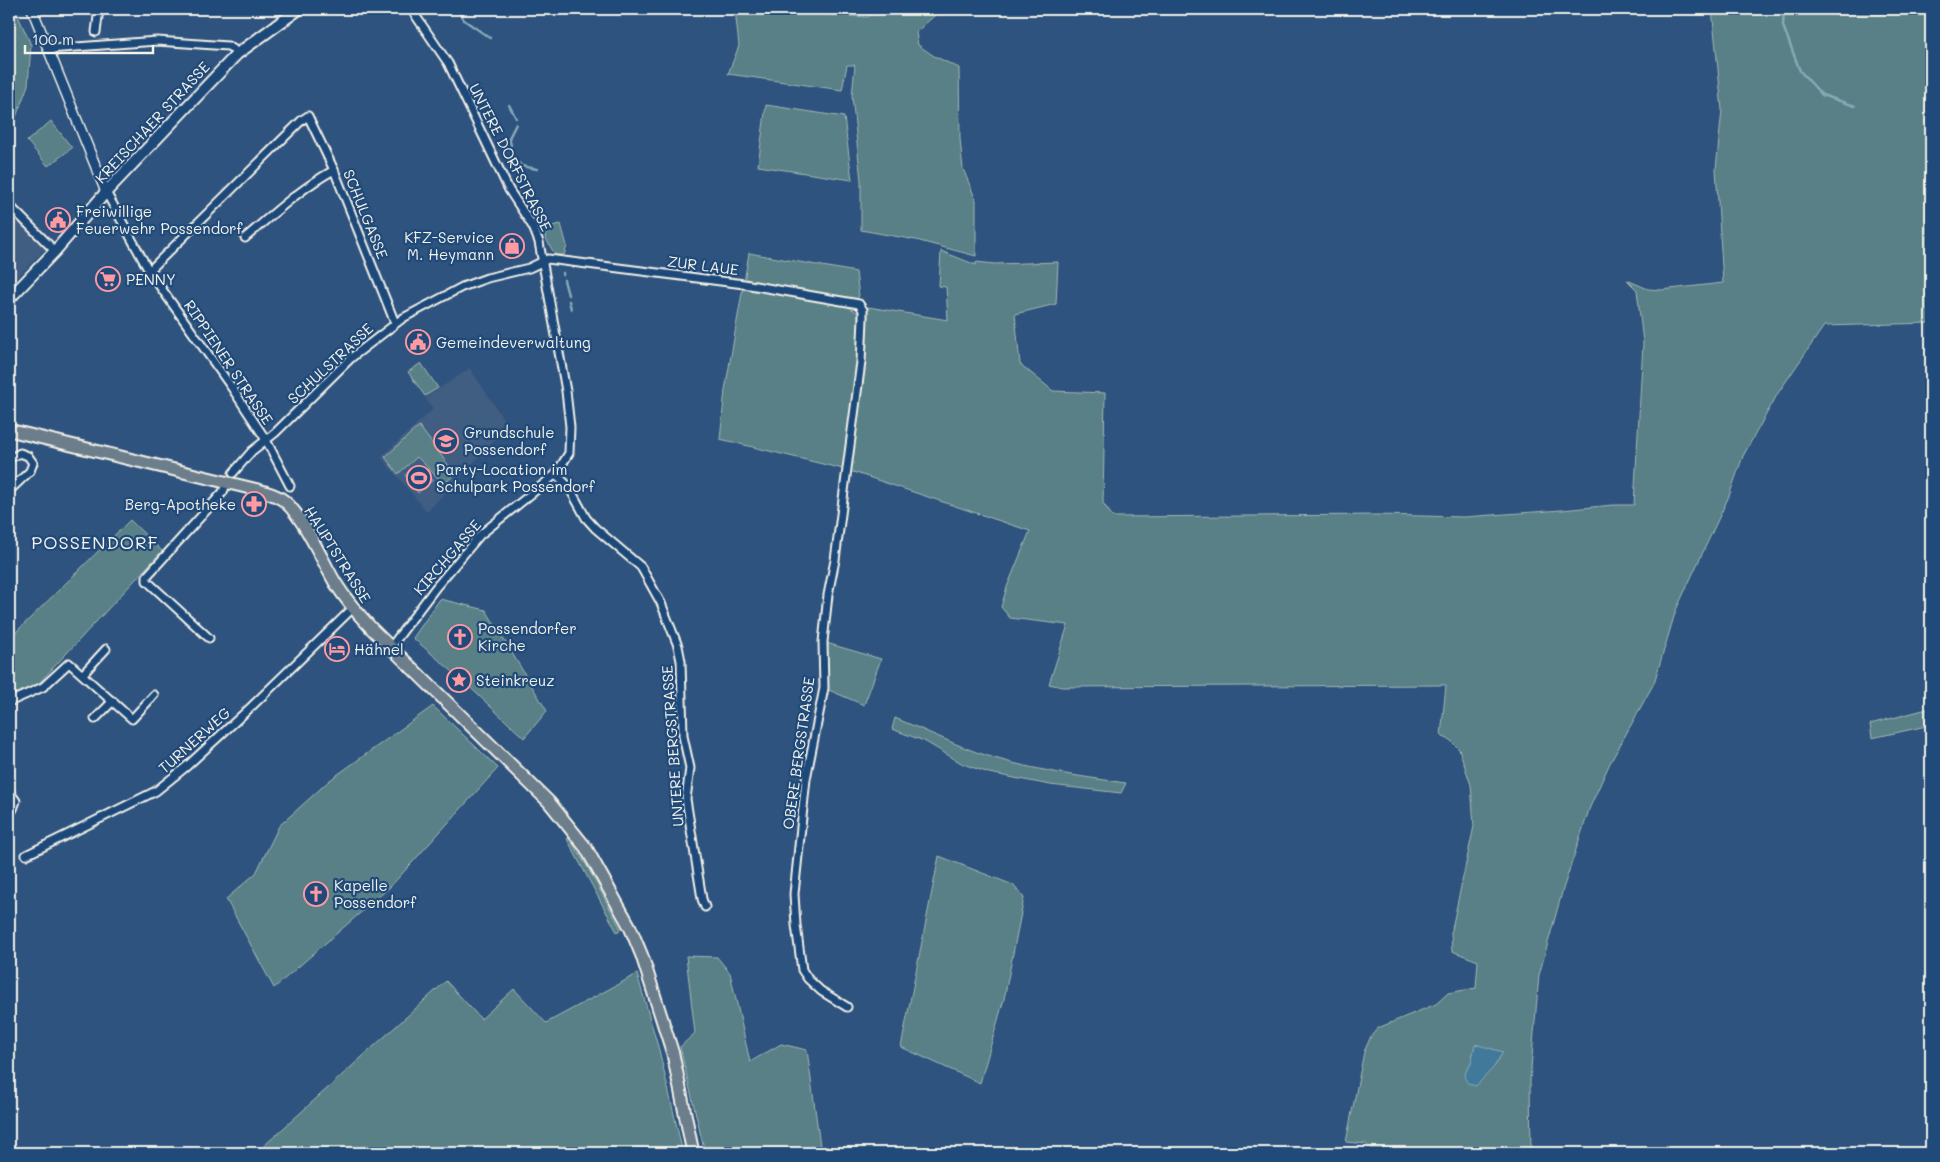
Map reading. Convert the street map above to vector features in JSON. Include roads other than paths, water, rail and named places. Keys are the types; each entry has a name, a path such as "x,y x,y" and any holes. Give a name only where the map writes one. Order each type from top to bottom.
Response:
{"main road":[{"name":"KREISCHAER STRASSE","path":"9,299 55,251 106,192 237,54 298,9"},
{"name":"HAUPTSTRASSE","path":"9,430 230,477 281,499 292,510 314,544 336,584 353,608 390,648 549,802 586,848 630,927 642,956 673,1054 693,1153"}],"street":[{"name":"RIPPIENER STRASSE","path":"32,9 106,192 149,271 232,388 266,440 290,486"},
{"path":"96,32 98,9"},
{"name":"UNTERE DORFSTRASSE","path":"411,9 448,63 509,190 533,227 539,242 570,427 570,453 556,474"},
{"name":"KREISCHAER STRASSE","path":"49,49 157,41 228,46 233,48 237,54"},
{"name":"SCHULGASSE","path":"149,271 308,116 334,170 395,323"},
{"path":"245,238 320,177 334,170"},
{"path":"9,205 55,251"},
{"name":"ZUR LAUE","path":"543,261 548,260 744,284 859,304"},
{"name":"SCHULSTRASSE","path":"209,638 147,581 147,576 223,492 230,477 252,450 281,428 360,350 395,323 462,287 529,268 543,261"},
{"name":"OBERE BERGSTRASSE","path":"847,1007 821,991 808,979 802,970 794,894 806,778 824,688 823,642 828,595 836,560 861,362 864,319 863,310 859,304"},
{"path":"9,459 20,453 28,456 33,463 30,471 9,491"},
{"name":"KIRCHGASSE","path":"390,648 480,535 556,474"},
{"name":"UNTERE BERGSTRASSE","path":"556,474 568,487 586,518 595,528 641,568 661,603 678,646 682,661 684,736 690,768 686,799 705,908"},
{"name":"TURNERWEG","path":"26,855 156,791 187,766 251,707 353,608"},
{"path":"83,674 106,650"},
{"path":"9,702 43,687 69,662 132,719 154,695"},
{"path":"95,719 113,701"},
{"path":"9,791 16,801 9,815"}],"waterway":[{"path":"457,9 464,20 490,38"},
{"path":"1784,9 1783,26 1800,71 1822,95 1855,106"},
{"path":"509,105 516,118"},
{"path":"511,145 509,138 516,124"},
{"path":"519,163 521,166 537,169"},
{"path":"564,280 568,295"},
{"path":"569,301 571,309"}],"place":[{"name":"Freiwillige Feuerwehr Possendorf","path":"58,220"},
{"name":"KFZ-Service M. Heymann","path":"512,246"},
{"name":"PENNY","path":"108,279"},
{"name":"Gemeindeverwaltung","path":"418,342"},
{"name":"Grundschule Possendorf","path":"446,441"},
{"name":"Party-Location im Schulpark Possendorf","path":"419,478"},
{"name":"Berg-Apotheke","path":"254,504"},
{"name":"Possendorfer Kirche","path":"460,637"},
{"name":"Hähnel","path":"337,649"},
{"name":"Steinkreuz","path":"459,680"},
{"name":"Kapelle Possendorf","path":"316,894"}],"district":[{"name":"POSSENDORF","path":"95,542"}]}
